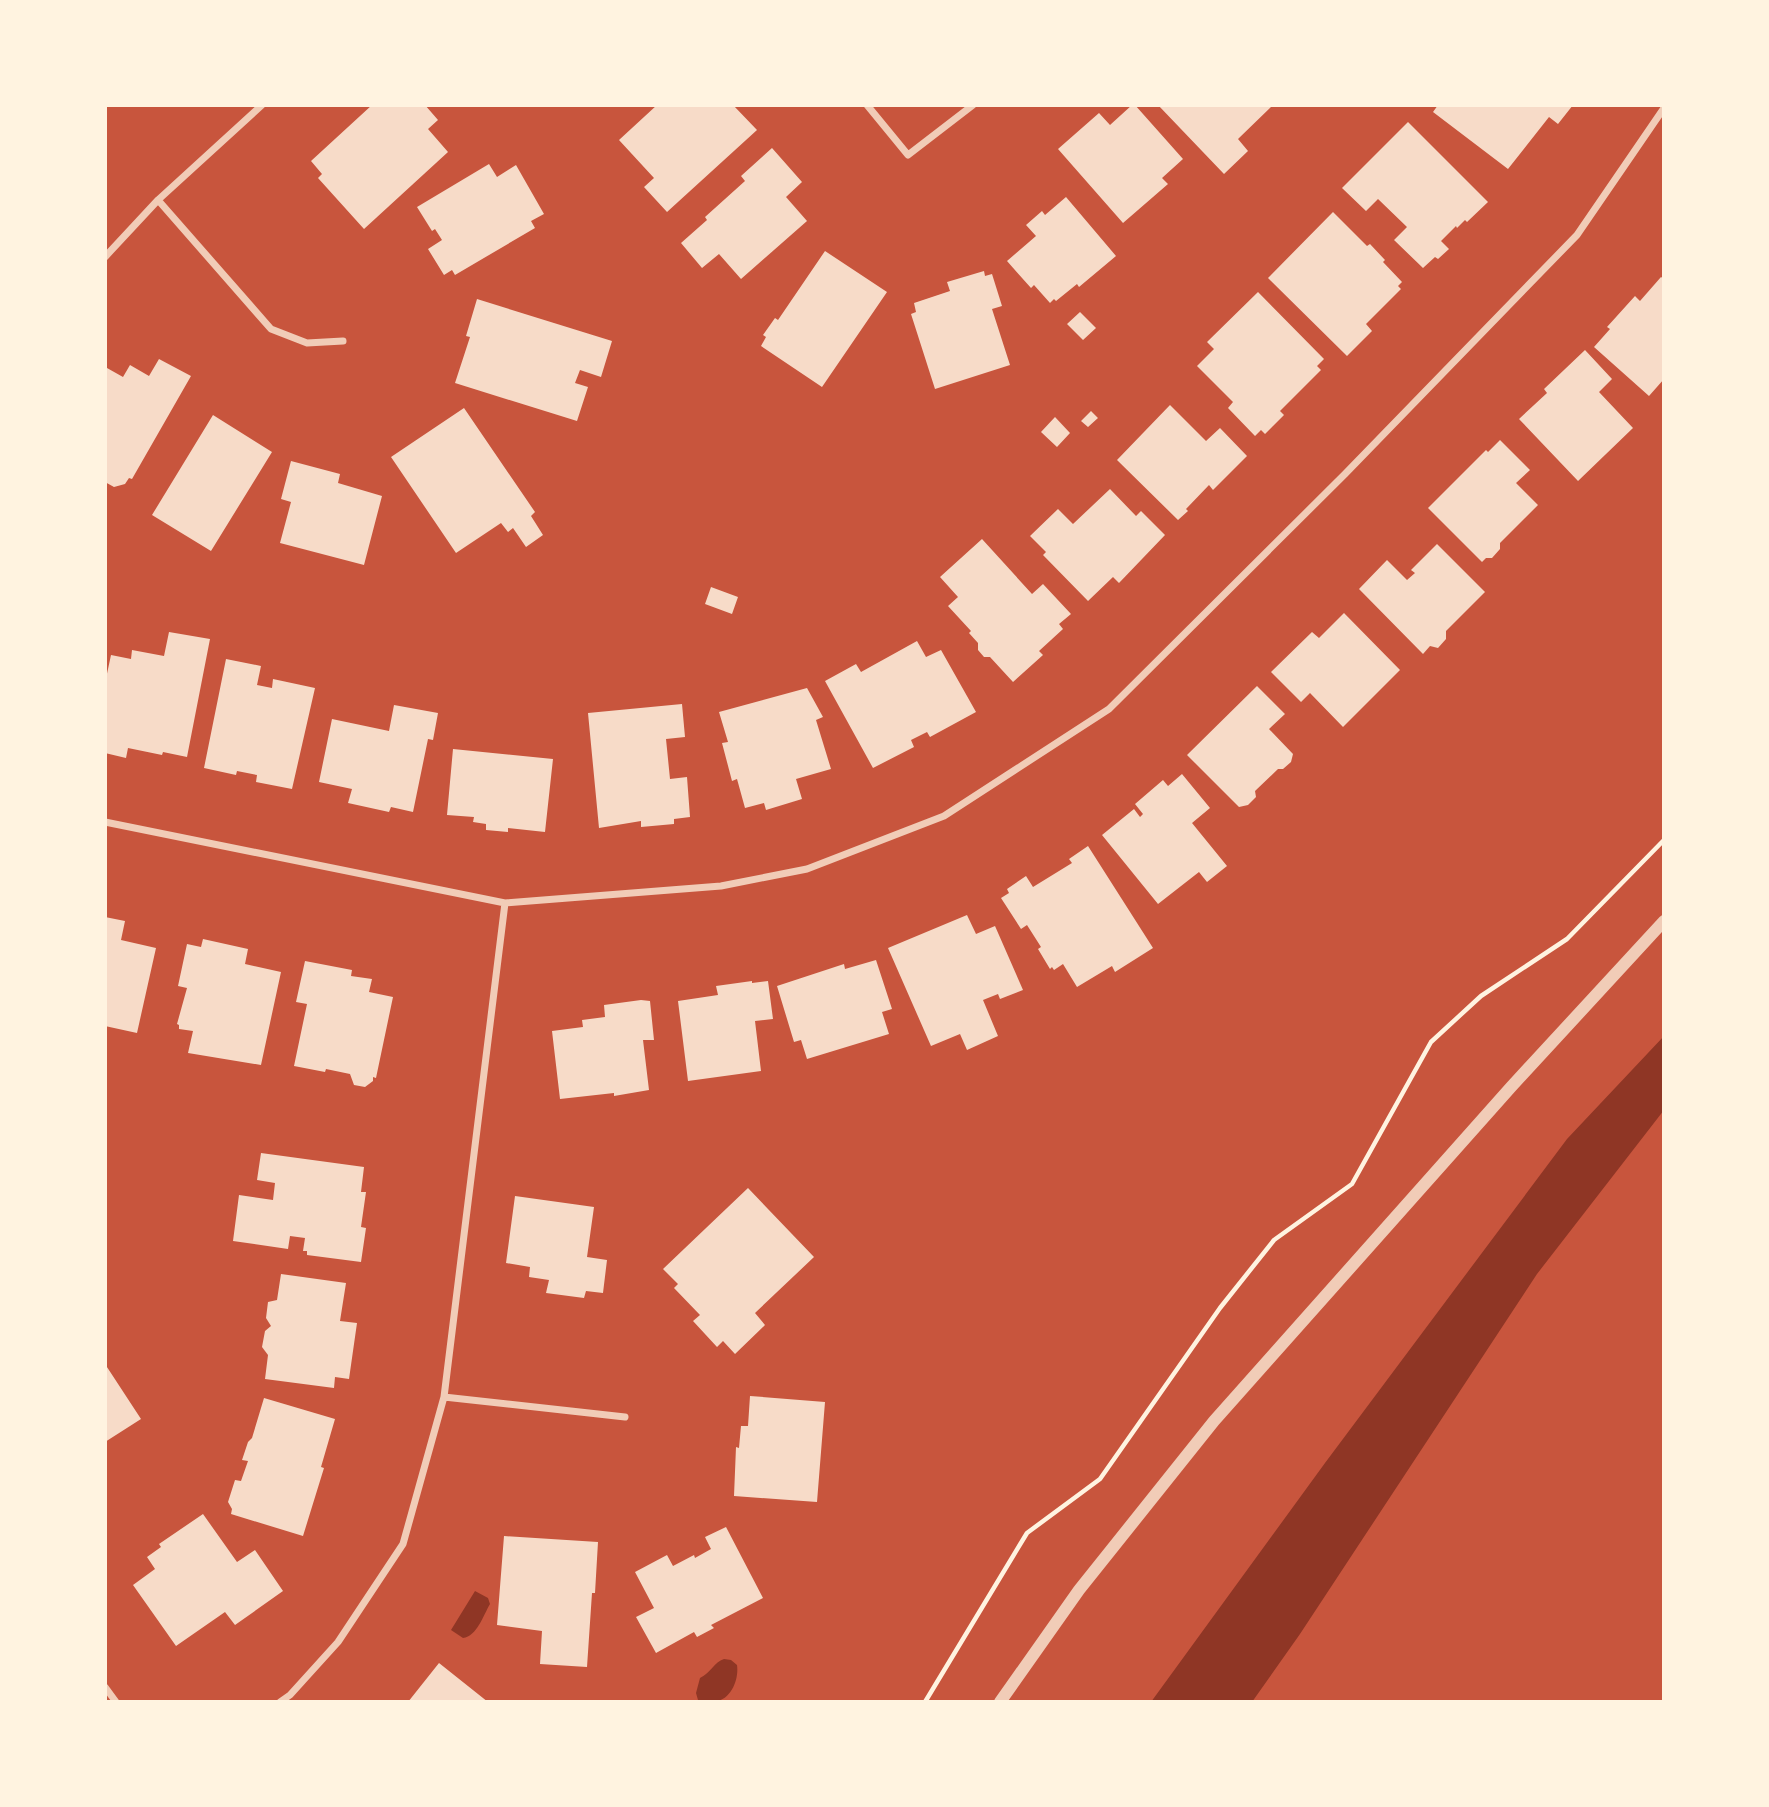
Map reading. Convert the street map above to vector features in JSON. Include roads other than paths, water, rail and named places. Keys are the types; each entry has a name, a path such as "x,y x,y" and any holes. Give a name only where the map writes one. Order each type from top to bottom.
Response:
{"street":[{"path":"105,257 158,200 262,105"},
{"path":"867,105 908,155 973,105"},
{"path":"105,822 505,903 720,886 807,869 944,816 1109,709 1345,474 1577,235 1664,108"},
{"path":"158,200 271,329 307,343 343,341"},
{"path":"280,1702 290,1695 338,1642 403,1544 444,1397 505,903"},
{"path":"1000,1702 1079,1590 1214,1421 1511,1087 1664,921"},
{"path":"444,1397 625,1417"},
{"path":"105,1688 116,1702"}]}
